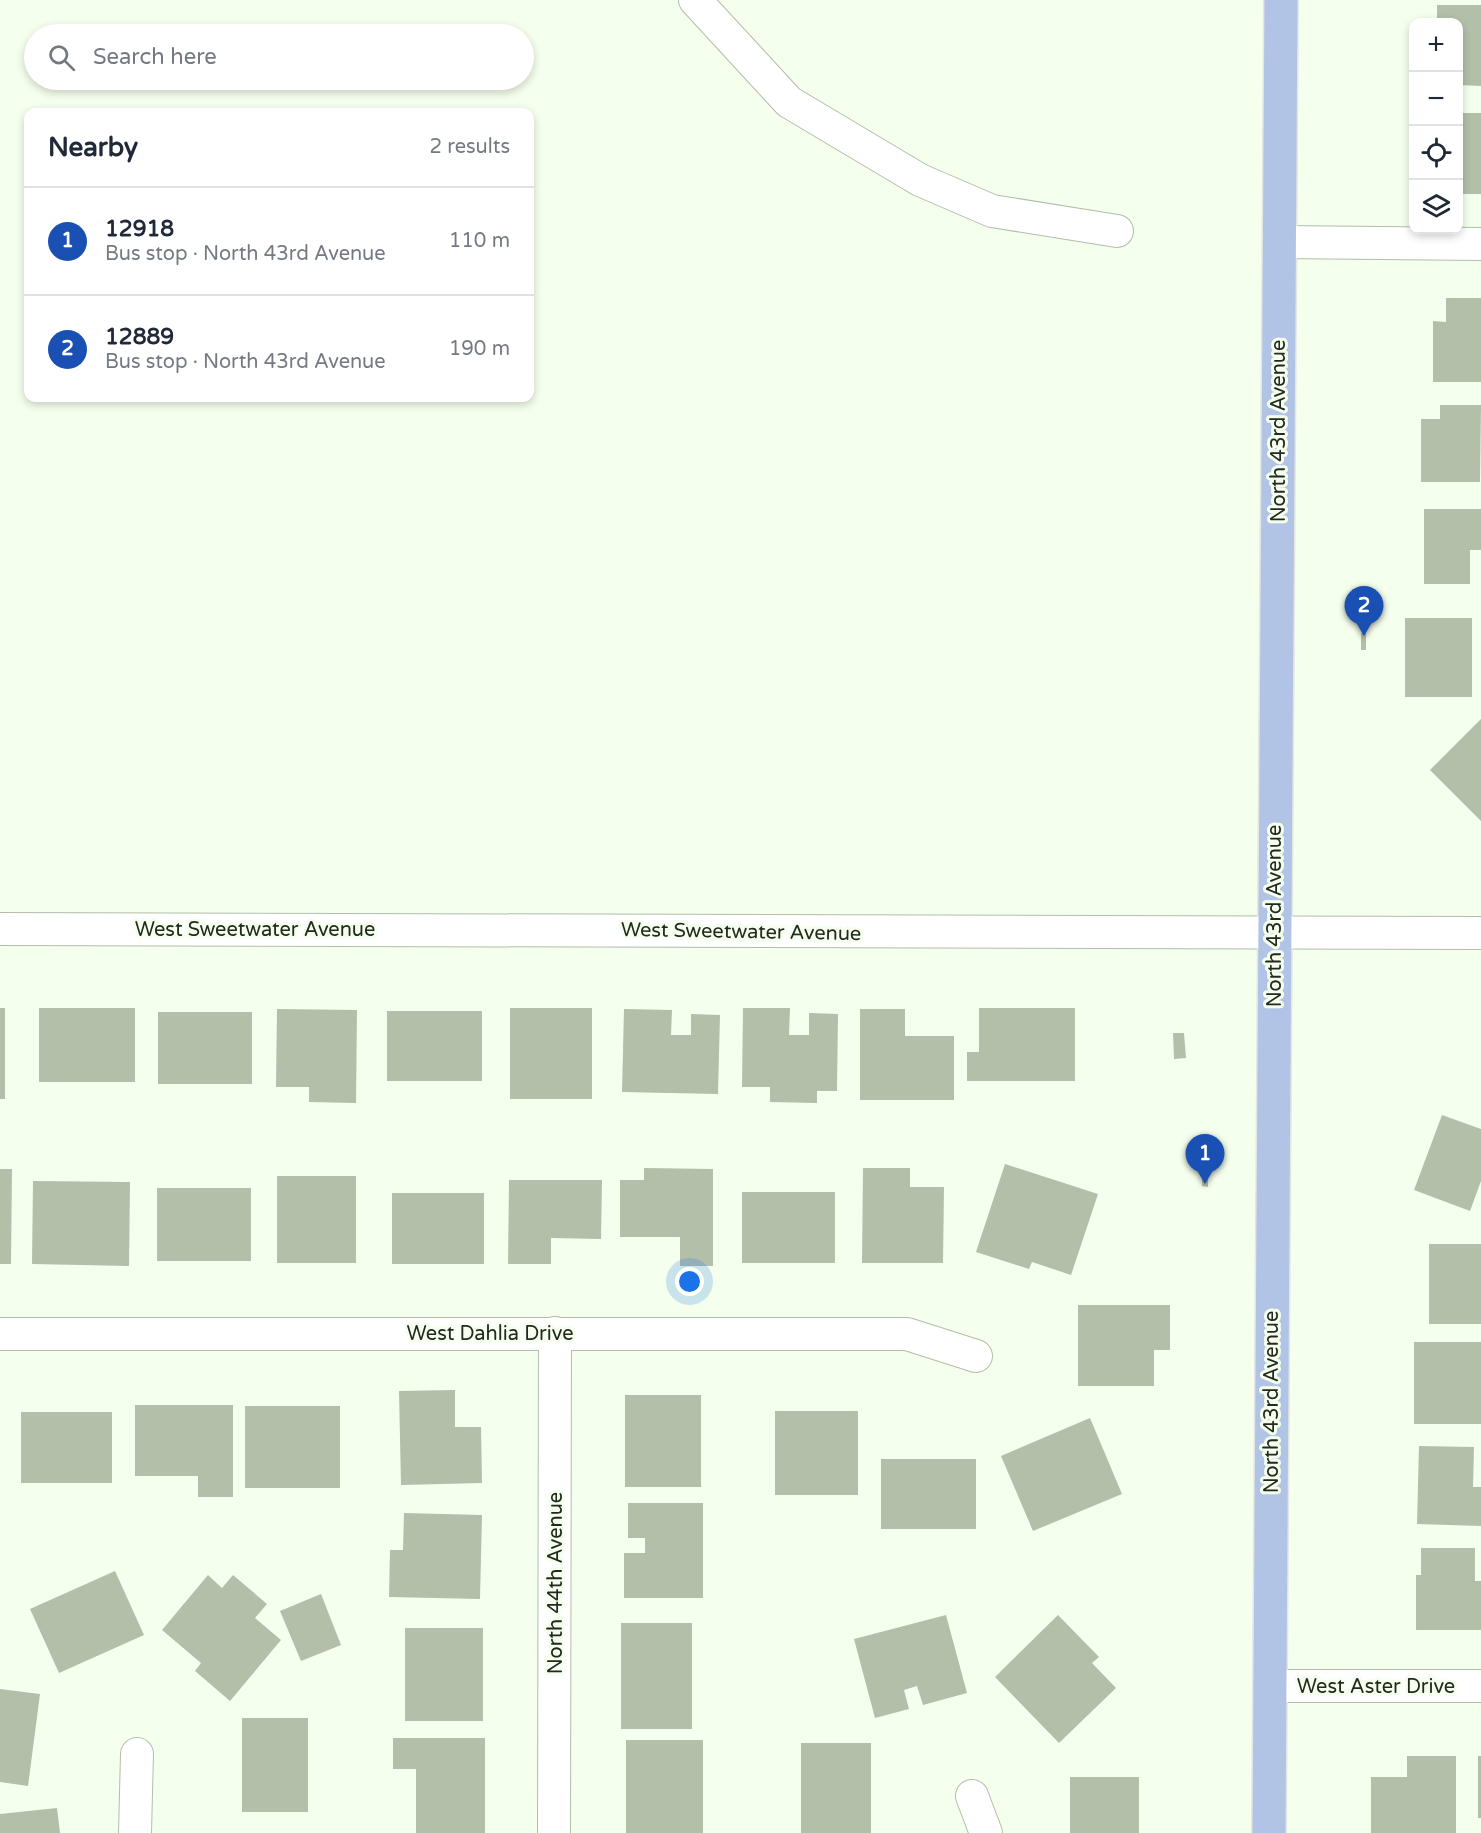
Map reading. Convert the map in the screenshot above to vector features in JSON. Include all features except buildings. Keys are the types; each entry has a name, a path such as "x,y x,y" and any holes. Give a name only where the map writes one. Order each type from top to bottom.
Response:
{"main road":[{"name":"North 43rd Avenue","path":"1269,1833 1281,0"}],"street":[{"path":"695,0 789,102 920,180 992,211 1116,231"},
{"path":"1280,242 1481,244"},
{"name":"West Sweetwater Avenue","path":"0,929 1481,933"},
{"name":"North 44th Avenue","path":"554,1833 555,1333"},
{"name":"West Dahlia Drive","path":"0,1334 907,1334 976,1356"},
{"name":"West Aster Drive","path":"1270,1686 1481,1686"},
{"path":"135,1833 137,1754"},
{"path":"972,1796 986,1833"}],"place":[{"name":"12889","path":"1364,636"},
{"name":"12918","path":"1205,1184"}]}
